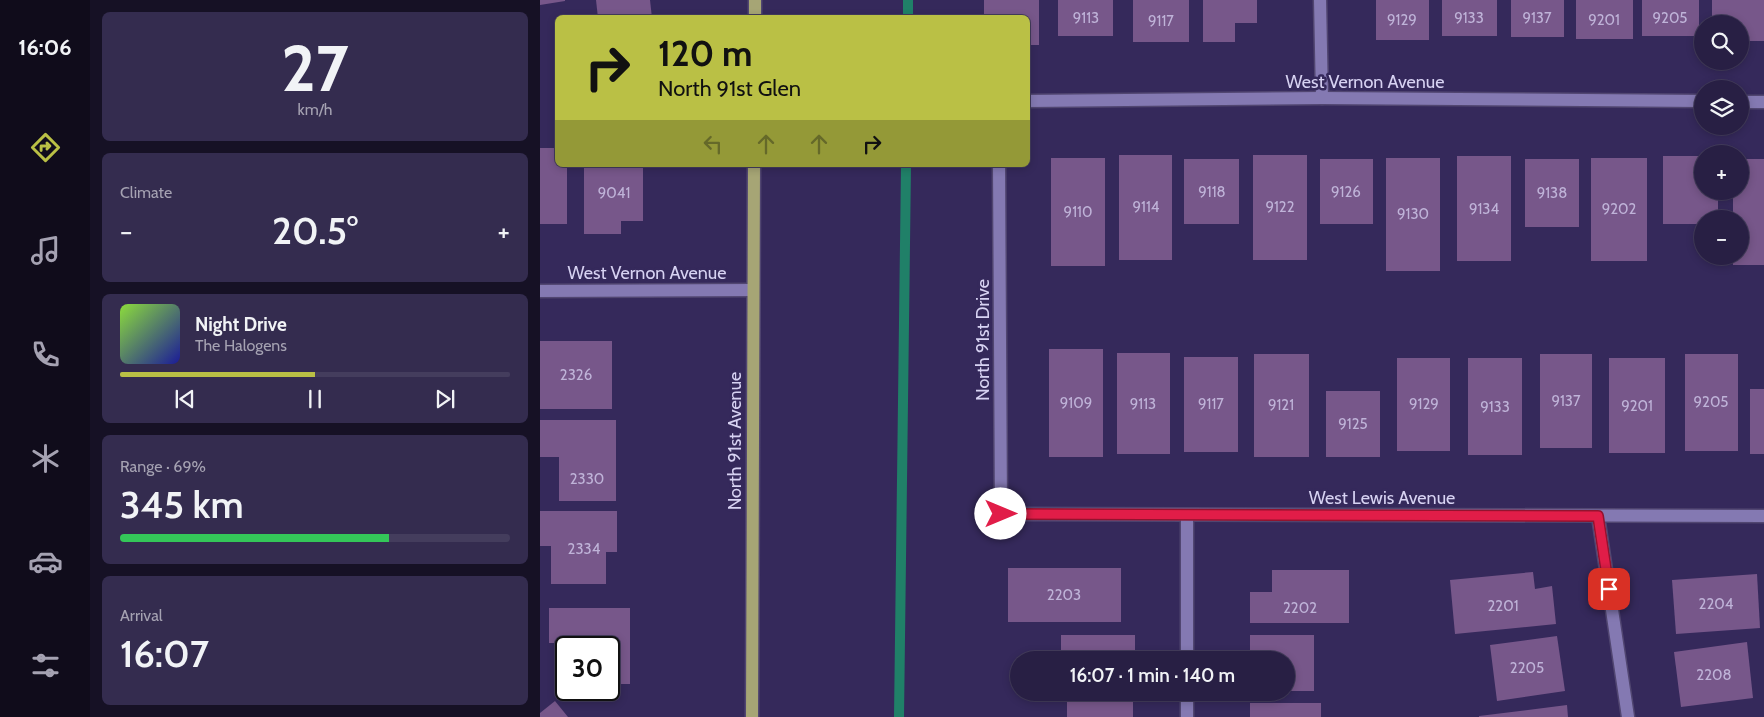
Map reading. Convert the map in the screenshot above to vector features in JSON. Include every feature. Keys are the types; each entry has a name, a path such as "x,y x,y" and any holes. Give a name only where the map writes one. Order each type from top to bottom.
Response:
{"main road":[{"path":"755,0 755,15"},
{"name":"North 91st Avenue","path":"752,717 754,167"}],"street":[{"path":"1320,0 1322,98"},
{"name":"West Vernon Avenue","path":"1030,101 1322,98 1694,101"},
{"path":"1749,102 1764,102"},
{"name":"North 91st Drive","path":"999,167 1001,514"},
{"name":"West Vernon Avenue","path":"540,291 754,290"},
{"name":"West Lewis Avenue","path":"1001,514 1764,516"},
{"path":"1187,515 1187,651"},
{"path":"1598,516 1628,717"},
{"path":"1187,701 1187,717"}],"building":[{"path":"540,0 565,0 565,1 540,5"},
{"path":"596,0 650,0 652,15 598,15"},
{"path":"984,0 1039,0 1039,45 1030,45 1030,15 984,15"},
{"path":"1058,0 1113,0 1113,36 1058,36"},
{"path":"1133,0 1189,0 1189,42 1133,42"},
{"path":"1203,0 1257,0 1257,23 1235,23 1235,42 1203,42"},
{"path":"1376,0 1429,0 1429,40 1376,40"},
{"path":"1442,0 1497,0 1497,36 1442,36"},
{"path":"1511,0 1564,0 1564,37 1511,37"},
{"path":"1576,0 1633,0 1633,39 1576,39"},
{"path":"1642,0 1699,0 1699,15 1694,15 1694,36 1642,36"},
{"path":"1712,0 1764,0 1764,41 1749,41 1749,15 1712,15"},
{"path":"540,148 555,148 555,167 567,167 567,224 540,224"},
{"path":"1119,155 1172,155 1172,260 1119,260"},
{"path":"1253,155 1307,155 1307,260 1253,260"},
{"path":"1457,156 1511,156 1511,261 1457,261"},
{"path":"1663,156 1694,156 1694,200 1718,200 1718,210 1694,210 1694,224 1663,224"},
{"path":"1051,158 1105,158 1105,266 1051,266"},
{"path":"1386,158 1440,158 1440,271 1386,271"},
{"path":"1591,158 1647,158 1647,261 1591,261"},
{"path":"1184,159 1239,159 1239,224 1184,224"},
{"path":"1320,159 1373,159 1373,224 1320,224"},
{"path":"1525,159 1579,159 1579,227 1525,227"},
{"path":"1749,159 1764,159 1764,265 1749,265 1749,210 1733,210 1733,200 1749,200"},
{"path":"584,167 643,167 643,221 621,221 621,234 584,234"},
{"path":"540,341 612,341 612,409 540,409"},
{"path":"1049,349 1103,349 1103,457 1049,457"},
{"path":"1117,353 1170,353 1170,454 1117,454"},
{"path":"1254,354 1309,354 1309,457 1254,457"},
{"path":"1540,354 1592,354 1592,448 1540,448"},
{"path":"1685,354 1738,354 1738,451 1685,451"},
{"path":"1184,357 1238,357 1238,452 1184,452"},
{"path":"1397,358 1450,358 1450,451 1397,451"},
{"path":"1468,358 1522,358 1522,455 1468,455"},
{"path":"1609,358 1665,358 1665,453 1609,453"},
{"path":"1750,389 1764,389 1764,454 1750,454"},
{"path":"1326,391 1380,391 1380,457 1326,457"},
{"path":"540,420 616,420 616,501 559,501 559,457 540,457"},
{"path":"540,511 617,511 617,552 606,552 606,584 551,584 551,546 540,546"},
{"path":"1008,568 1121,568 1121,622 1008,622"},
{"path":"1272,570 1349,570 1349,623 1250,623 1250,592 1272,592"},
{"path":"1533,572 1535,589 1552,586 1556,624 1455,634 1450,580"},
{"path":"1757,574 1760,628 1676,634 1672,580"},
{"path":"549,608 630,608 630,684 620,684 620,636 555,636 555,643 549,643"},
{"path":"1061,635 1135,635 1135,651 1061,651"},
{"path":"1250,635 1314,635 1314,691 1295,691 1295,651 1250,651"},
{"path":"1557,636 1565,691 1497,701 1490,645"},
{"path":"1747,642 1753,698 1681,707 1674,652"},
{"path":"555,701 568,717 540,717 540,713"},
{"path":"1067,701 1133,701 1133,717 1067,717"},
{"path":"1250,703 1321,703 1321,717 1250,717"},
{"path":"1567,705 1568,717 1479,717 1479,716"}],"waterway":[{"path":"908,0 908,15"},
{"path":"899,717 906,167"}],"route":[{"path":"1001,514 1598,516 1609,589"}]}
